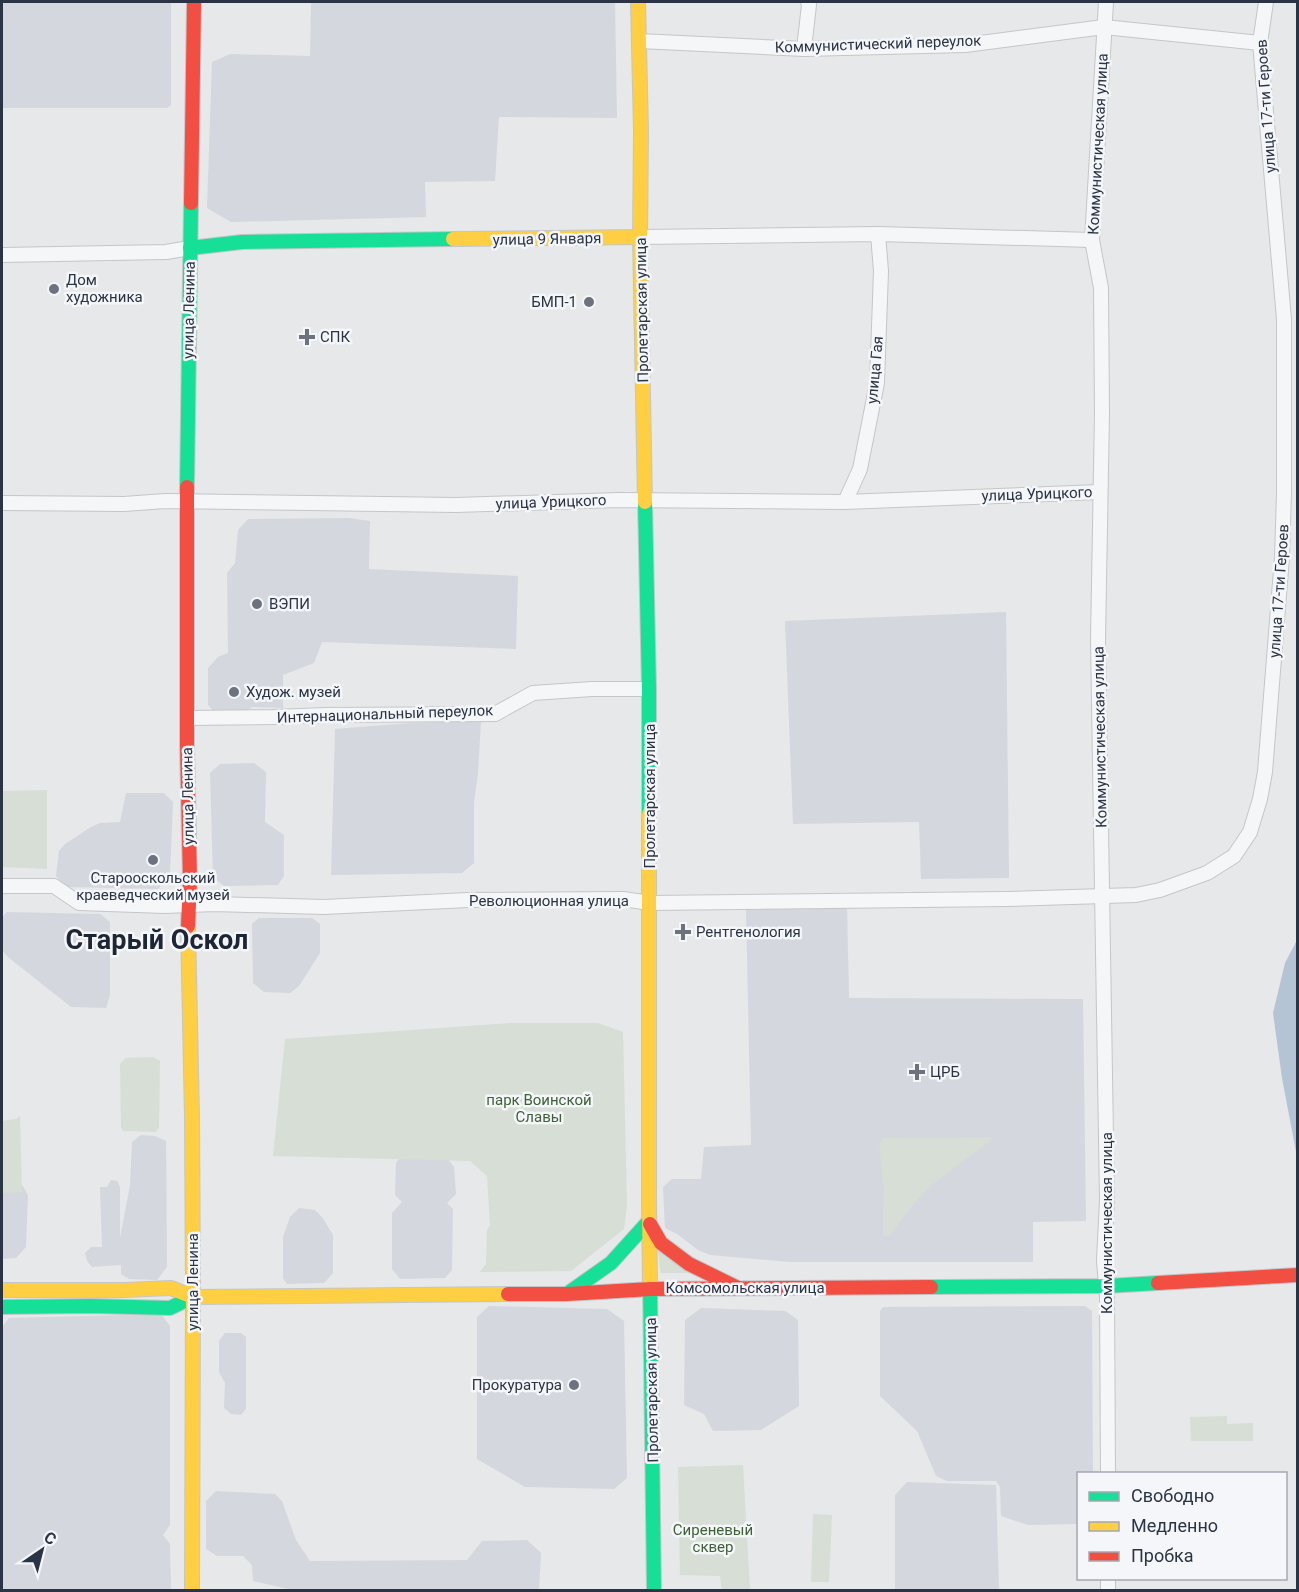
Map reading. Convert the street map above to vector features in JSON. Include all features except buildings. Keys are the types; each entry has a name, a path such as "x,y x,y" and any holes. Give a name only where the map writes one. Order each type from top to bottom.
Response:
{"main road":[{"name":"улица Ленина","path":"192,1590 193,1297 187,718 194,2"},
{"name":"Пролетарская улица","path":"638,2 649,689 649,1221 654,1590"},
{"name":"улица 9 Января","path":"190,248 215,243 242,242 640,237"},
{"path":"567,1294 611,1263 649,1221 661,1243 697,1269 738,1288"},
{"name":"Комсомольская улица","path":"193,1297 567,1294 651,1289 1107,1286 1298,1275"},
{"path":"2,1290 171,1288 193,1297"},
{"path":"2,1307 170,1308 193,1297"}],"street":[{"path":"804,49 808,2"},
{"name":"Коммунистическая улица","path":"1106,2 1092,240 1101,288 1102,413 1098,640 1107,1200 1104,1261 1107,1286 1108,1472"},
{"name":"улица 17-ти Героев","path":"1103,896 1136,895 1160,890 1207,873 1234,856 1250,832 1262,790 1274,672 1284,493 1284,319 1260,43 1266,2"},
{"name":"Коммунистический переулок","path":"639,41 804,49 965,45 1104,27 1260,43"},
{"name":"улица 9 Января","path":"640,237 878,234 1092,240"},
{"name":"улица Гая","path":"845,501 860,469 877,383 881,271 878,234"},
{"name":"улица 9 Января","path":"2,255 166,252 190,248"},
{"name":"улица Урицкого","path":"2,503 124,504 165,501 456,505 619,500 845,501 1100,492"},
{"name":"Интернациональный переулок","path":"187,718 495,714 533,693 592,689 649,689"},
{"name":"Революционная улица","path":"2,886 54,886 79,903 324,907 468,900 622,899 650,903 1103,896"}],"shaded area":[{"path":"2,2 171,2 171,105 167,108 2,108"},
{"path":"311,2 615,2 617,118 499,117 495,181 425,182 426,217 231,222 207,208 212,62 230,54 310,56"},
{"path":"349,518 370,521 369,569 518,576 516,649 322,642 314,663 283,675 283,708 252,707 241,715 217,715 208,705 208,668 218,657 228,653 227,573 235,563 238,530 248,519"},
{"path":"1006,612 1009,878 921,879 919,822 793,824 785,621"},
{"path":"481,721 474,803 474,863 462,873 331,875 335,729 411,723"},
{"path":"254,763 266,772 265,822 284,835 284,876 278,885 224,886 213,877 210,773 220,764"},
{"path":"126,793 164,793 173,802 170,875 158,889 66,887 56,876 59,851 65,844 91,827 100,823 120,822"},
{"name":"ЦРБ","path":"847,905 849,998 1083,999 1086,1221 1033,1222 1033,1262 790,1262 710,1255 698,1250 665,1228 663,1187 672,1179 701,1179 704,1147 751,1145 746,908"},
{"path":"7,912 100,914 110,922 110,995 106,1008 71,1007 8,957 2,950 2,918"},
{"path":"259,918 312,918 320,924 320,953 299,986 290,993 264,992 253,983 252,924"},
{"path":"141,1135 155,1136 166,1141 167,1267 157,1280 129,1279 121,1274 121,1265 92,1267 85,1253 91,1247 102,1247 100,1187 107,1187 111,1180 117,1181 120,1187 120,1238 130,1185 132,1142"},
{"path":"2,1151 28,1195 26,1247 16,1258 2,1259"},
{"path":"403,1153 444,1154 454,1167 456,1194 447,1203 453,1209 452,1270 445,1278 400,1279 392,1269 392,1213 402,1202 395,1195 396,1163"},
{"path":"299,1208 315,1210 333,1235 333,1273 324,1283 287,1284 283,1278 283,1237 290,1217"},
{"path":"489,1306 607,1309 624,1321 627,1478 614,1489 525,1487 477,1459 477,1317"},
{"path":"1085,1306 1092,1311 1093,1472 1077,1472 1077,1524 1028,1525 1001,1516 1000,1487 996,1481 947,1481 936,1476 917,1431 880,1396 880,1311 883,1307"},
{"path":"701,1308 785,1311 798,1320 799,1406 761,1430 713,1431 704,1414 684,1405 685,1320"},
{"path":"161,1314 170,1326 170,1525 163,1535 170,1544 171,1590 2,1590 2,1327 9,1318"},
{"path":"225,1333 241,1333 246,1337 246,1409 241,1415 231,1414 224,1408 225,1383 219,1372 219,1341"},
{"path":"907,1482 996,1485 999,1590 895,1590 895,1495"},
{"path":"216,1491 275,1494 282,1501 296,1540 310,1561 467,1560 482,1541 527,1540 541,1553 539,1590 293,1590 253,1581 252,1565 243,1556 217,1556 206,1549 206,1501"}],"green space":[{"path":"47,790 47,869 2,867 2,791"},
{"name":"парк Воинской Славы","path":"511,1023 598,1023 623,1032 627,1205 624,1229 571,1271 480,1272 486,1264 487,1230 490,1226 487,1176 470,1161 273,1156 285,1039"},
{"path":"153,1057 160,1061 159,1127 156,1132 123,1131 121,1127 120,1064 126,1058"},
{"path":"20,1116 22,1192 2,1193 2,1121 16,1119"},
{"path":"990,1137 993,1139 932,1185 911,1207 890,1236 883,1236 884,1190 879,1145 883,1138"},
{"path":"658,1247 693,1273 661,1273"},
{"path":"1227,1416 1227,1424 1253,1423 1253,1441 1191,1441 1190,1417"},
{"name":"Сиреневый сквер","path":"743,1465 750,1590 722,1590 720,1576 680,1575 678,1467"},
{"path":"813,1514 832,1515 829,1582 811,1582"}],"water":[{"path":"1297,940 1297,1157 1282,1078 1273,1013 1285,963"}],"traffic: fast":[{"path":"187,487 191,203"},
{"path":"190,248 242,242 453,239"},
{"path":"645,502 649,814"},
{"path":"567,1294 611,1263 649,1221"},
{"path":"931,1287 1107,1286 1158,1283"},
{"path":"650,1284 654,1590"},
{"path":"2,1307 170,1308 193,1297"}],"traffic: slow":[{"path":"638,2 645,502"},
{"path":"453,239 640,237"},
{"path":"649,814 650,1284"},
{"path":"188,926 193,1297"},
{"path":"2,1290 171,1288 193,1297 508,1294"},
{"path":"192,1590 193,1297"}],"traffic: jam":[{"path":"191,203 194,2"},
{"path":"187,487 187,745 190,881 188,926"},
{"path":"650,1224 661,1243 689,1264 738,1288"},
{"path":"1158,1283 1298,1275"},
{"path":"508,1294 567,1294 651,1289 931,1287"}],"place":[{"name":"Дом художника","path":"54,289"},
{"name":"БМП-1","path":"589,302"},
{"name":"СПК","path":"307,337"},
{"name":"ВЭПИ","path":"257,604"},
{"name":"Худож. музей","path":"234,692"},
{"name":"Старооскольский краеведческий музей","path":"153,860"},
{"name":"Рентгенология","path":"683,932"},
{"name":"ЦРБ","path":"917,1072"},
{"name":"Прокуратура","path":"574,1385"}],"district":[{"name":"Старый Оскол","path":"157,940"}]}
